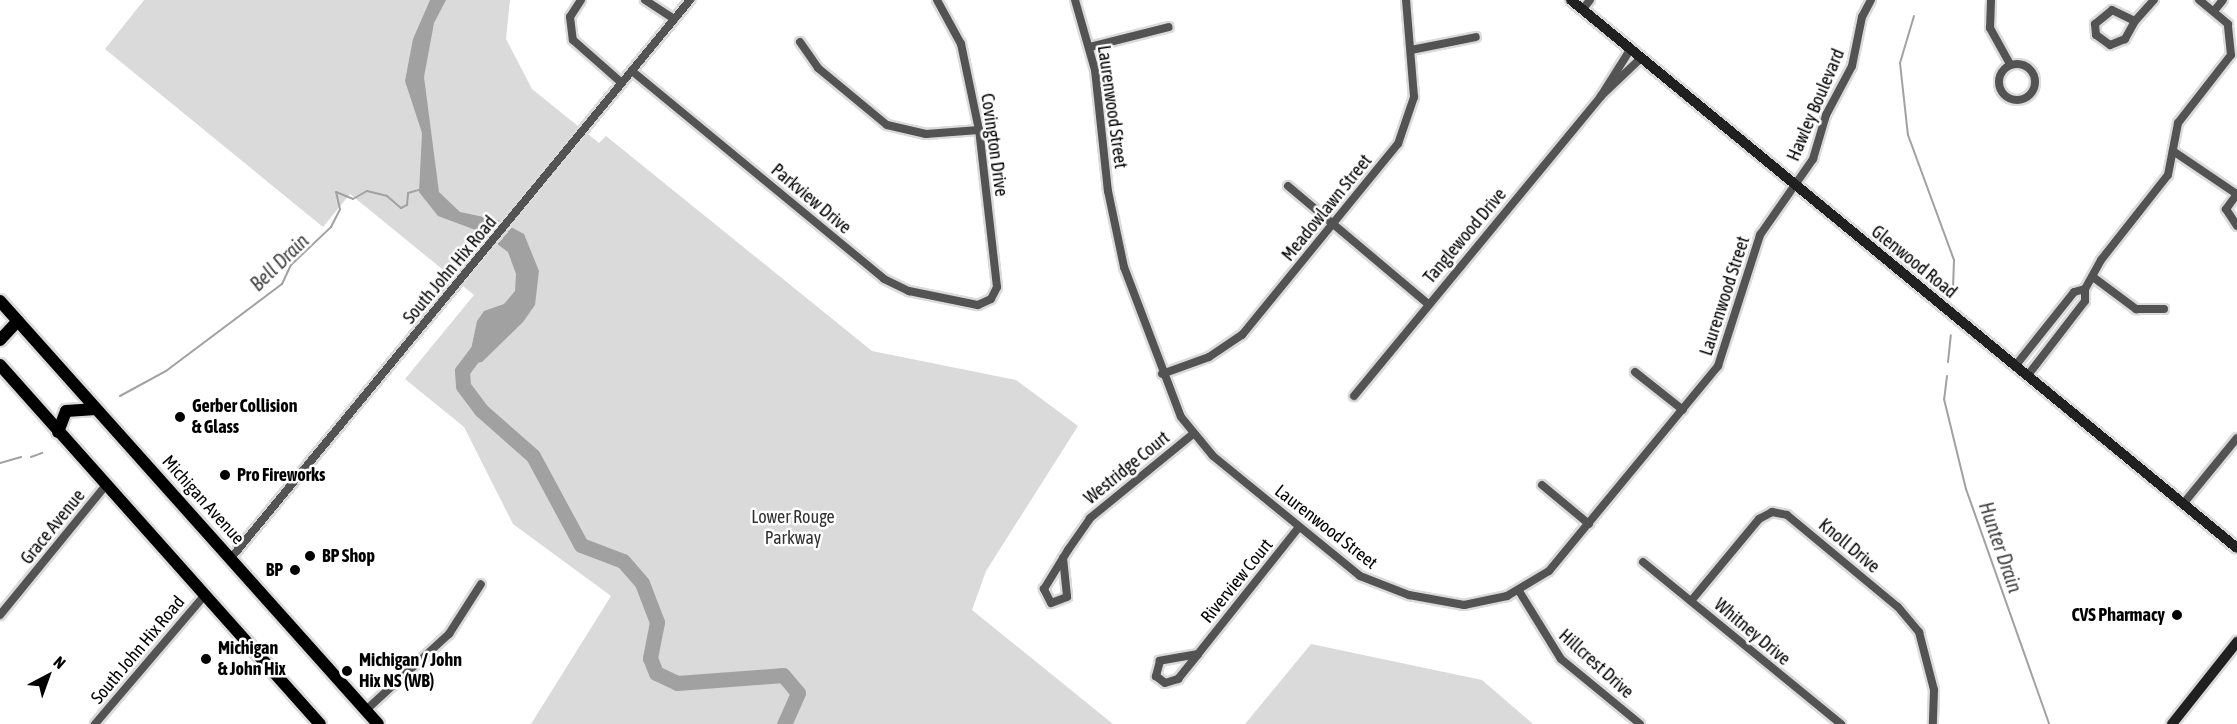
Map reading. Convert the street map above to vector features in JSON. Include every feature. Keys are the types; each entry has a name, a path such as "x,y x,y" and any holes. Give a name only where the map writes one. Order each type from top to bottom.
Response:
{"main road":[{"name":"Michigan Avenue","path":"0,301 373,719"},
{"path":"0,340 18,321"},
{"path":"0,365 320,724"},
{"path":"58,432 66,411 96,408"}],"street":[{"path":"581,0 570,17 573,40 622,83"},
{"path":"645,0 674,19"},
{"name":"South John Hix Road","path":"231,558 493,243 690,0"},
{"name":"Covington Drive","path":"937,0 961,44 979,130 996,283 991,299"},
{"name":"Laurenwood Street","path":"1075,0 1090,47 1116,235 1162,374 1193,434 1299,527 1360,576 1409,595 1464,605 1519,591 1549,571 1683,410 1725,354 1760,235 1794,184"},
{"name":"Meadowlawn Street","path":"1162,374 1209,357 1242,334 1332,226 1405,131 1414,97 1412,50 1406,0"},
{"name":"Glenwood Road","path":"1572,0 2237,548"},
{"path":"1582,9 1590,0"},
{"name":"Hawley Boulevard","path":"1794,184 1813,159 1826,115 1847,80 1871,0"},
{"path":"1991,0 1990,28 2009,62 2033,74 2035,85 2025,99 2009,98 2001,90 2009,62"},
{"path":"2135,21 2106,11 2095,30 2104,43 2115,45 2154,0"},
{"path":"2028,375 2085,301 2085,289 2168,175 2178,123 2234,58 2230,31 2214,11 2199,0"},
{"path":"2214,11 2223,0"},
{"path":"1090,47 1169,27"},
{"path":"1412,50 1476,38"},
{"path":"800,42 837,86 887,125 926,134 979,130"},
{"name":"Tanglewood Drive","path":"1601,96 1630,50"},
{"name":"Tanglewood Drive","path":"1354,396 1601,96 1641,58"},
{"name":"Parkview Drive","path":"632,71 884,279 909,291 967,305 991,299"},
{"path":"2174,151 2236,193 2226,214 2237,226"},
{"path":"1288,186 1332,226 1428,304"},
{"path":"2093,277 2136,309 2164,309"},
{"path":"2016,365 2074,292 2085,289"},
{"path":"2051,322 2063,331"},
{"path":"1635,372 1683,410"},
{"name":"Westridge Court","path":"1063,558 1067,597 1051,603 1044,589 1063,558 1095,513 1193,434"},
{"path":"2183,504 2237,438"},
{"path":"1542,484 1589,524"},
{"name":"Grace Avenue","path":"0,615 106,485"},
{"name":"Knoll Drive","path":"1691,601 1759,519 1772,512 1787,515 1898,607 1919,632 1934,690 1933,724"},
{"name":"Riverview Court","path":"1198,654 1160,661 1156,676 1172,684 1198,654 1299,527"},
{"name":"Whitney Drive","path":"1643,562 1841,724"},
{"path":"373,719 449,634 481,584"},
{"name":"Hillcrest Drive","path":"1519,591 1561,659 1640,724"},
{"name":"South John Hix Road","path":"95,724 204,596"},
{"path":"2172,724 2237,642"}],"green space":[{"name":"Lower Rouge Parkway","path":"144,0 510,0 506,39 532,89 599,143 606,136 872,351 1016,380 1078,426 986,571 972,610 1113,724 531,724 611,596 513,524 464,427 405,379 474,295 350,194 323,227 105,49"},
{"path":"1311,644 1482,680 1533,724 1245,724"}],"shaded area":[{"path":"430,0 446,0 434,23 424,77 439,192 460,212 498,220 524,234 539,271 535,305 523,322 482,362 468,364 477,321 484,311 504,304 515,291 516,274 508,252 481,232 438,216 419,192 422,133 405,81 413,39"}],"waterway":[{"name":"Hunter Drain","path":"1914,16 1900,63 1908,135 1954,260 1953,295"},
{"name":"Bell Drain","path":"120,396 166,371 282,284 291,265 331,227 340,209 336,192 353,199 367,191 387,196 401,208 407,205 408,193 422,189"},
{"name":"Hunter Drain","path":"1948,362 1951,335"},
{"path":"480,347 462,371 463,386 481,410 533,456 581,545 623,561 642,583 657,622 650,658 656,673 677,683 783,675 798,693 784,724"},
{"name":"Hunter Drain","path":"1947,376 1944,399 1966,489 2049,724"},
{"name":"Bell Drain","path":"31,457 42,453"},
{"name":"Bell Drain","path":"0,463 21,457"}],"place":[{"name":"Gerber Collision & Glass","path":"180,417"},
{"name":"Pro Fireworks","path":"225,475"},
{"name":"BP Shop","path":"310,556"},
{"name":"BP","path":"295,570"},
{"name":"CVS Pharmacy","path":"2177,615"},
{"name":"Michigan & John Hix","path":"206,659"},
{"name":"Michigan / John Hix NS (WB)","path":"347,671"}]}
